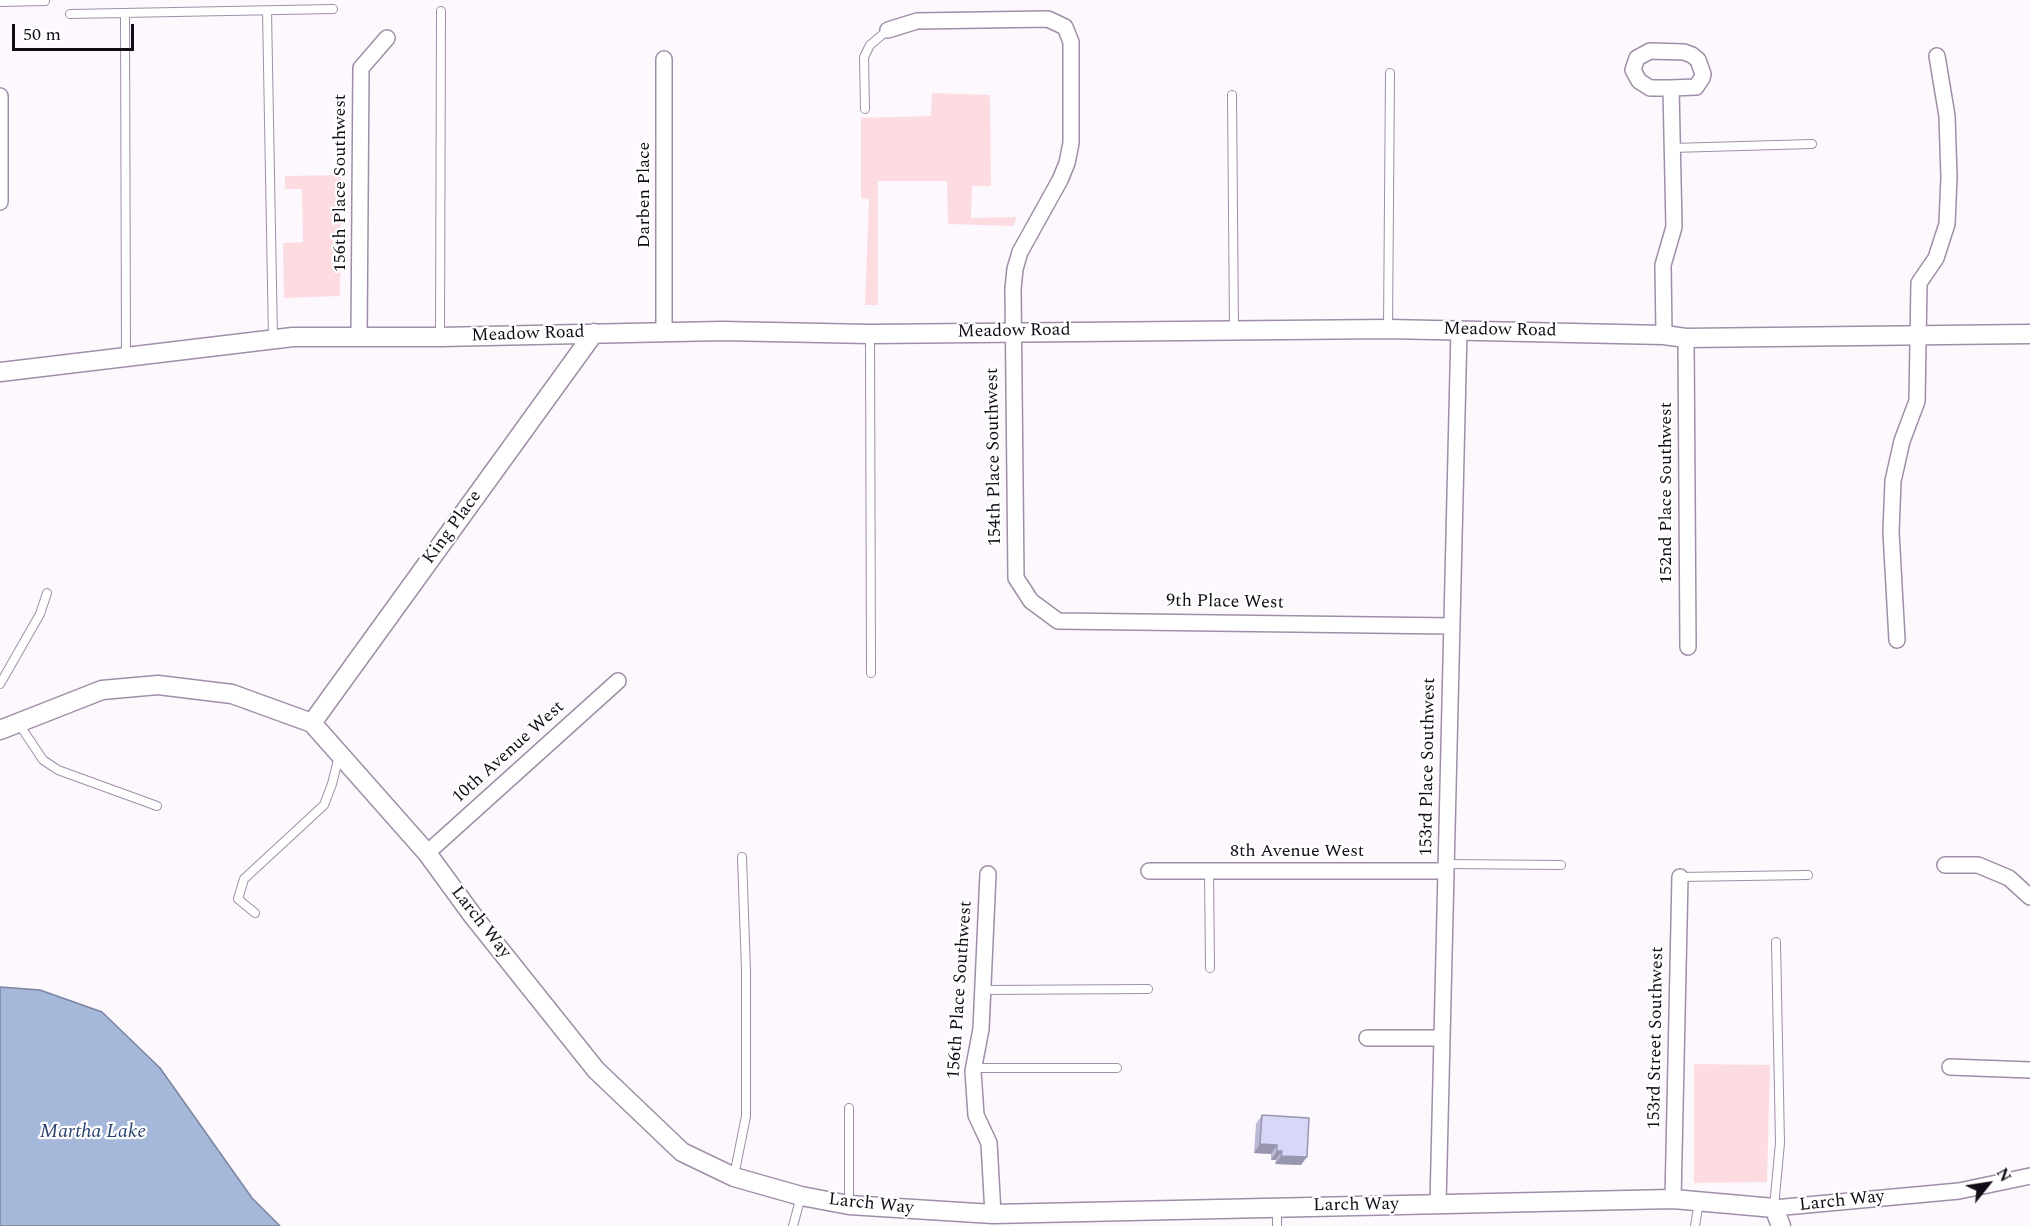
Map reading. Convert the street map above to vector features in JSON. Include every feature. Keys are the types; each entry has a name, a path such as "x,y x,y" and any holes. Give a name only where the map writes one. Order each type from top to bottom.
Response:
{"street":[{"name":"154th Place Southwest","path":"888,30 917,21 1048,19 1065,27 1071,42 1071,143 1067,163 1020,252 1015,269 1013,332 1016,578"},
{"name":"156th Place Southwest","path":"359,337 361,68 387,38"},
{"path":"1897,640 1891,532 1893,481 1902,441 1917,401 1919,283 1936,258 1947,224 1949,177 1947,116 1937,56"},
{"name":"Darben Place","path":"664,58 664,332"},
{"path":"1664,336 1663,265 1674,227 1671,88"},
{"path":"0,96 0,202"},
{"name":"Meadow Road","path":"0,372 293,337 440,337 664,332 870,334 1388,329 1686,338 2030,334"},
{"name":"153rd Place Southwest","path":"1438,1204 1459,330"},
{"name":"King Place","path":"312,723 594,333"},
{"name":"152nd Place Southwest","path":"1686,338 1688,647"},
{"name":"9th Place West","path":"1016,578 1031,601 1058,621 1452,626"},
{"name":"10th Avenue West","path":"427,854 618,681"},
{"name":"Larch Way","path":"0,730 102,690 158,685 232,694 312,723 427,854 473,916 596,1070 682,1152 734,1178 801,1196 849,1204 993,1214 1673,1199 1774,1208 1959,1191 2030,1176"},
{"path":"1945,865 1978,865 2009,878 2030,897"},
{"name":"8th Avenue West","path":"1149,871 1446,868"},
{"name":"156th Place Southwest","path":"988,874 981,1029 974,1068 976,1115 989,1143 993,1214"},
{"name":"153rd Street Southwest","path":"1673,1199 1680,877"},
{"path":"1367,1038 1442,1038"},
{"path":"1950,1067 2030,1070"},
{"path":"1774,1208 1781,1226"}],"lane":[{"path":"0,2 45,1"},
{"path":"70,14 333,9"},
{"path":"267,11 273,339"},
{"path":"440,337 441,11"},
{"path":"125,13 126,356"},
{"path":"865,109 864,57 870,45 888,30"},
{"path":"1388,329 1390,73"},
{"path":"1232,95 1234,330"},
{"path":"1672,148 1812,144"},
{"path":"870,334 872,673"},
{"path":"0,684 40,614 47,593"},
{"path":"18,723 43,760 58,770 157,806"},
{"path":"255,913 238,899 244,879 324,805 340,755"},
{"path":"734,1178 746,1116 746,971 742,857"},
{"path":"1446,868 1561,865"},
{"path":"1209,871 1210,968"},
{"path":"1680,877 1808,875"},
{"path":"1774,1208 1780,1143 1776,942"},
{"path":"983,990 1148,989"},
{"path":"974,1068 1117,1068"},
{"path":"849,1108 849,1204"},
{"path":"793,1226 801,1196"},
{"path":"1695,1226 1699,1202"},
{"path":"1277,1207 1277,1226"}],"shaded area":[{"path":"932,93 990,95 991,186 972,186 971,218 1017,217 1013,226 948,224 947,181 878,181 878,305 865,305 869,199 861,198 861,118 931,116"},
{"path":"341,175 340,296 284,298 283,243 303,242 302,189 285,189 285,176"},
{"path":"1694,1064 1770,1065 1767,1182 1694,1183"}],"water":[{"name":"Martha Lake","path":"0,987 40,990 102,1012 160,1068 252,1198 280,1226 0,1226"}],"building":[{"path":"1262,1115 1309,1118 1307,1157 1281,1156 1282,1151 1277,1151 1277,1145 1260,1144"}]}
